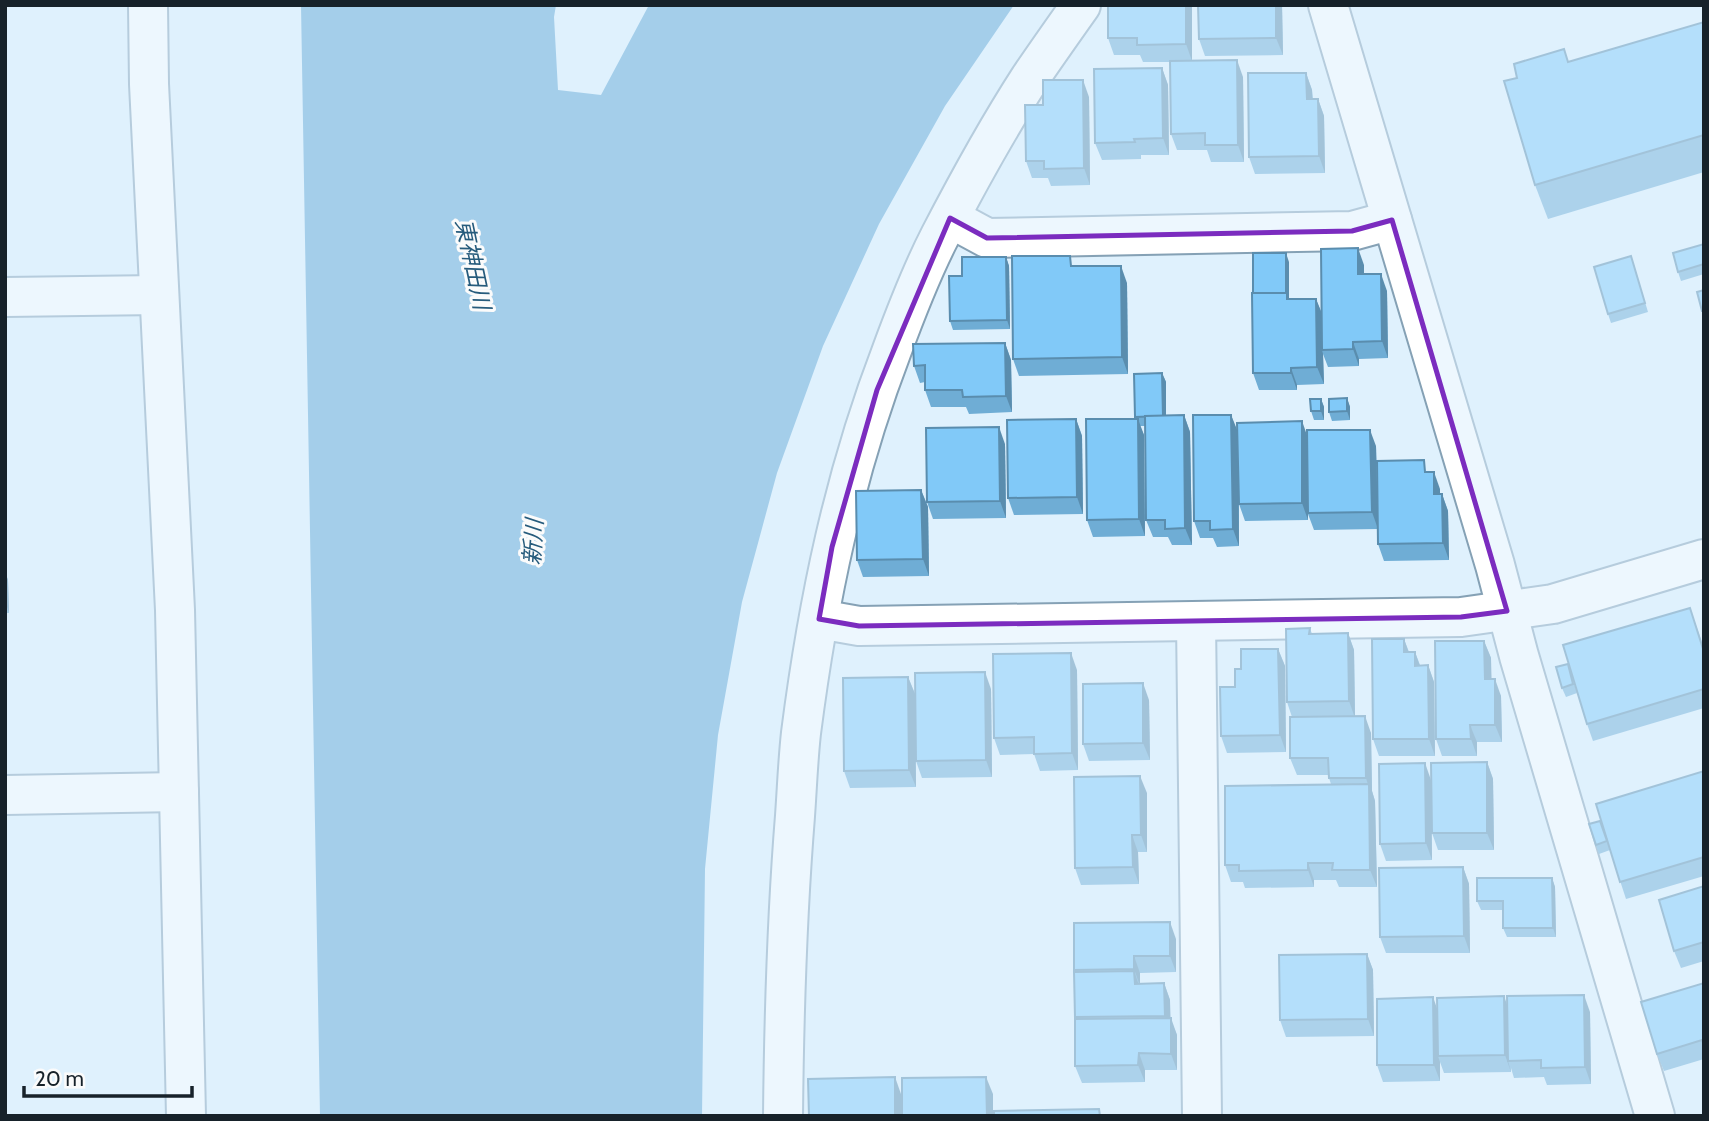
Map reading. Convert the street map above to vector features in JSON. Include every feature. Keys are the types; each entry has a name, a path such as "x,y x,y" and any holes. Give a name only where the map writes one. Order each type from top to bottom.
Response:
{"street":[{"path":"148,5 149,83 175,610 186,1116"},
{"path":"783,1116 790,875 801,736 832,547 852,467 906,312 939,238 982,156 1031,77 1081,5"},
{"path":"1328,5 1655,1116"},
{"path":"950,218 987,238 1352,231 1392,220"},
{"path":"5,297 159,295"},
{"path":"819,619 859,626 1461,617 1553,604 1704,559"},
{"path":"1196,621 1202,1116"},
{"path":"5,795 179,792"}],"highlighted area":[{"path":"950,218 987,238 1352,231 1392,220 1507,611 1461,617 859,626 819,619 832,547 877,390"}],"water":[{"path":"301,5 556,5 554,17 558,90 601,95 649,5 1014,5 945,106 879,224 823,346 777,473 742,602 718,735 705,869 702,1116 320,1116"}],"building":[{"path":"1108,5 1186,5 1186,44 1137,45 1137,38 1108,38"},
{"path":"1198,5 1276,5 1276,38 1199,39"},
{"path":"1704,22 1704,135 1535,185 1504,81 1517,78 1514,64 1564,49 1568,62"},
{"path":"1237,60 1238,145 1205,145 1205,133 1171,134 1170,61"},
{"path":"1162,68 1163,138 1095,143 1094,69"},
{"path":"1248,73 1306,73 1307,99 1318,99 1319,156 1249,157"},
{"path":"1043,80 1083,80 1084,168 1044,169 1044,161 1026,161 1025,105 1043,105"},
{"path":"1704,244 1704,264 1678,272 1673,253"},
{"path":"1358,248 1358,274 1381,274 1382,341 1353,342 1353,349 1322,350 1321,249"},
{"path":"1253,253 1286,253 1286,293 1253,293"},
{"path":"1012,256 1070,256 1071,266 1121,266 1122,357 1013,359"},
{"path":"1631,256 1645,303 1608,314 1594,267"},
{"path":"962,257 1006,257 1007,320 950,321 949,276 962,276"},
{"path":"1704,290 1704,311 1702,311 1697,292"},
{"path":"1252,293 1287,293 1287,299 1316,299 1317,367 1291,368 1291,373 1253,373"},
{"path":"1005,343 1006,396 963,397 962,390 925,390 925,365 914,366 913,344"},
{"path":"1162,373 1163,416 1135,417 1134,374"},
{"path":"1347,398 1347,411 1329,412 1329,399"},
{"path":"1310,399 1321,399 1321,411 1311,411"},
{"path":"1184,415 1185,528 1165,529 1165,520 1146,520 1145,416"},
{"path":"1193,415 1231,415 1233,529 1210,530 1210,521 1194,521"},
{"path":"1076,419 1077,497 1008,498 1007,420"},
{"path":"1086,419 1138,419 1139,519 1087,520"},
{"path":"1302,421 1302,503 1239,504 1237,423"},
{"path":"999,427 1000,501 927,502 926,428"},
{"path":"1307,430 1370,430 1372,512 1308,513"},
{"path":"1424,460 1425,472 1434,472 1434,494 1442,494 1443,543 1378,544 1377,461"},
{"path":"921,490 923,559 857,560 856,491"},
{"path":"1690,608 1704,652 1704,689 1587,724 1563,645"},
{"path":"1310,628 1309,634 1348,633 1349,701 1287,702 1286,629"},
{"path":"1372,639 1404,639 1404,652 1415,652 1415,666 1428,665 1429,739 1373,739"},
{"path":"1435,641 1484,641 1485,679 1495,679 1495,725 1470,725 1471,739 1436,739"},
{"path":"1241,649 1278,649 1280,735 1221,736 1220,687 1235,687 1235,669 1241,669"},
{"path":"1071,653 1072,753 1034,754 1034,737 994,738 993,654"},
{"path":"1568,664 1573,684 1562,688 1556,667"},
{"path":"985,672 986,760 916,761 915,673"},
{"path":"908,677 909,770 844,771 843,678"},
{"path":"1143,683 1143,743 1083,744 1083,684"},
{"path":"1365,716 1366,778 1329,778 1328,758 1290,758 1290,717"},
{"path":"1487,762 1487,833 1432,833 1431,763"},
{"path":"1425,763 1426,843 1380,844 1379,764"},
{"path":"1704,771 1704,857 1620,882 1596,804"},
{"path":"1140,776 1141,835 1132,835 1133,867 1075,868 1074,777"},
{"path":"1369,784 1370,870 1332,870 1333,863 1308,863 1308,870 1239,871 1239,865 1225,865 1225,786"},
{"path":"1600,821 1607,841 1596,845 1589,824"},
{"path":"1463,867 1464,936 1380,937 1379,868"},
{"path":"1477,878 1552,878 1553,928 1503,928 1503,901 1477,901"},
{"path":"1704,886 1704,942 1674,951 1659,900"},
{"path":"1170,922 1170,956 1134,956 1134,969 1074,970 1074,923"},
{"path":"1367,954 1368,1019 1280,1020 1279,955"},
{"path":"1134,971 1135,984 1164,983 1165,1016 1075,1017 1074,972"},
{"path":"1704,983 1704,1046 1702,1040 1657,1054 1641,1002"},
{"path":"1584,995 1585,1067 1541,1068 1541,1060 1508,1061 1507,996"},
{"path":"1504,996 1505,1055 1438,1056 1437,998"},
{"path":"1433,997 1434,1065 1377,1065 1377,999"},
{"path":"1171,1018 1171,1054 1139,1053 1138,1065 1075,1066 1075,1019"},
{"path":"895,1077 895,1116 809,1116 808,1079"},
{"path":"986,1077 987,1116 902,1116 902,1078"},
{"path":"1099,1109 1100,1116 994,1116 994,1111"}],"water label":[{"name":"東神田川","path":"473,264"},
{"name":"新川","path":"533,542"}]}
